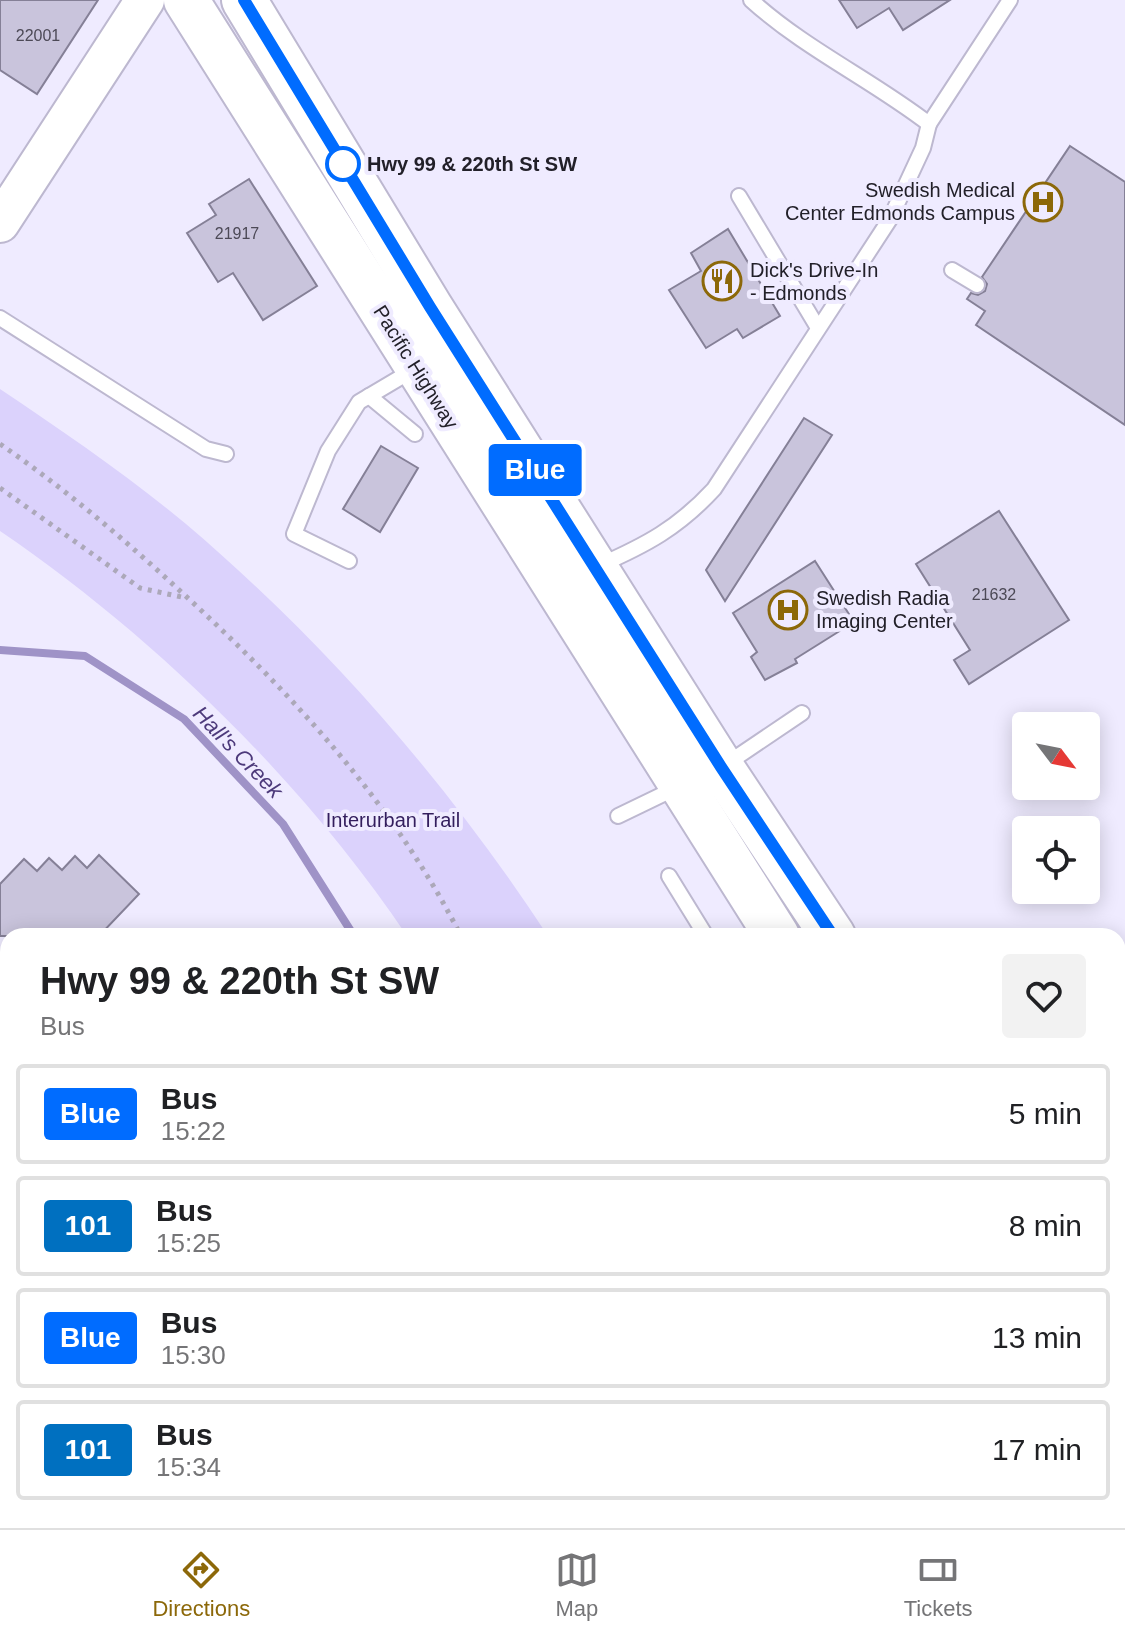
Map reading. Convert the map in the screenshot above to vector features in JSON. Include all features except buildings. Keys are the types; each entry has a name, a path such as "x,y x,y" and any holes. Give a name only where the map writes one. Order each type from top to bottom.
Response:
{"highway":[{"name":"Pacific Highway","path":"186,0 772,928"},
{"path":"244,0 430,307 721,767 828,928"}],"main road":[{"path":"0,223 145,0"}],"lane":[{"path":"751,0 773,21 899,101 929,124"},
{"path":"597,567 629,553 685,520 714,489 890,219 923,148 929,124 1010,0"},
{"path":"739,196 818,328"},
{"path":"952,270 977,285"},
{"path":"0,318 206,449 226,454"},
{"path":"349,561 294,534 328,451 359,402 417,368"},
{"path":"369,396 415,434"},
{"path":"721,767 802,713"},
{"path":"618,816 682,785"},
{"path":"669,876 701,928"}],"path":[{"path":"0,444 64,488 153,564 279,684 379,801 456,928"},
{"path":"0,488 140,588 189,599"}],"green space":[{"name":"Interurban Trail","path":"0,389 164,506 288,617 382,717 426,770 469,824 543,928 401,928 321,822 222,715 114,617 0,531"}],"waterway":[{"name":"Hall's Creek","path":"0,650 85,656 184,719 283,824 349,928"}],"bus line":[{"name":"Blue","path":"244,0 430,307 721,767 828,928"}],"place":[{"name":"Hwy 99 & 220th St SW","path":"343,164"},
{"name":"Swedish Medical Center Edmonds Campus","path":"1043,202"},
{"name":"Dick's Drive-In - Edmonds","path":"722,281"},
{"name":"Swedish Radia Imaging Center","path":"788,610"}]}
